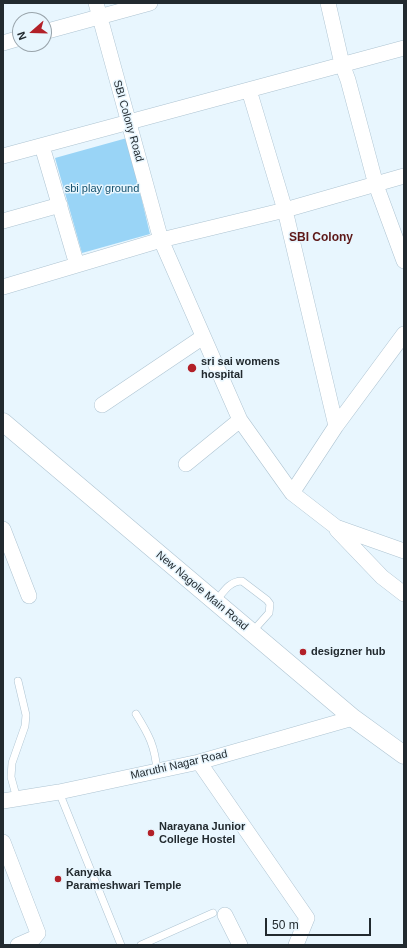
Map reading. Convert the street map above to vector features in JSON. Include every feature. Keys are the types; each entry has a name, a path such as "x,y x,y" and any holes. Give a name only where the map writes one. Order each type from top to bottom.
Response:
{"street":[{"path":"52,29 97,10 150,3"},
{"path":"328,3 342,64 348,80 376,185 404,261"},
{"name":"SBI Colony Road","path":"97,10 161,240 240,420 292,493 336,528"},
{"path":"3,156 404,48"},
{"path":"249,90 285,210 336,426"},
{"path":"42,146 77,266"},
{"path":"3,287 161,240 285,210 404,176"},
{"path":"3,220 60,205"},
{"path":"292,493 336,426 404,334"},
{"path":"102,405 204,337"},
{"path":"186,464 240,420"},
{"name":"New Nagole Main Road","path":"3,422 353,718 404,755"},
{"path":"336,528 404,551"},
{"path":"336,528 382,577 404,594"},
{"path":"3,529 29,596"},
{"name":"Maruthi Nagar Road","path":"10,800 59,792 200,762 353,718"},
{"path":"200,762 307,918 296,945"},
{"path":"3,842 38,932 34,938 18,945"},
{"path":"219,914 240,945"}],"lane":[{"path":"215,602 229,585 238,581 242,581 267,600 270,604 269,613 252,633"},
{"path":"10,800 12,763 26,715 18,681"},
{"path":"136,714 151,738 156,756 157,771"},
{"path":"59,792 121,945"},
{"path":"141,945 219,914"}],"green space":[{"name":"sbi play ground","path":"127,138 150,234 82,253 55,158"}],"place":[{"name":"sri sai womens hospital","path":"192,368"},
{"name":"desigzner hub","path":"303,652"},
{"name":"Narayana Junior College Hostel","path":"151,833"},
{"name":"Kanyaka Parameshwari Temple","path":"58,879"}],"district":[{"name":"SBI Colony","path":"321,238"}]}
